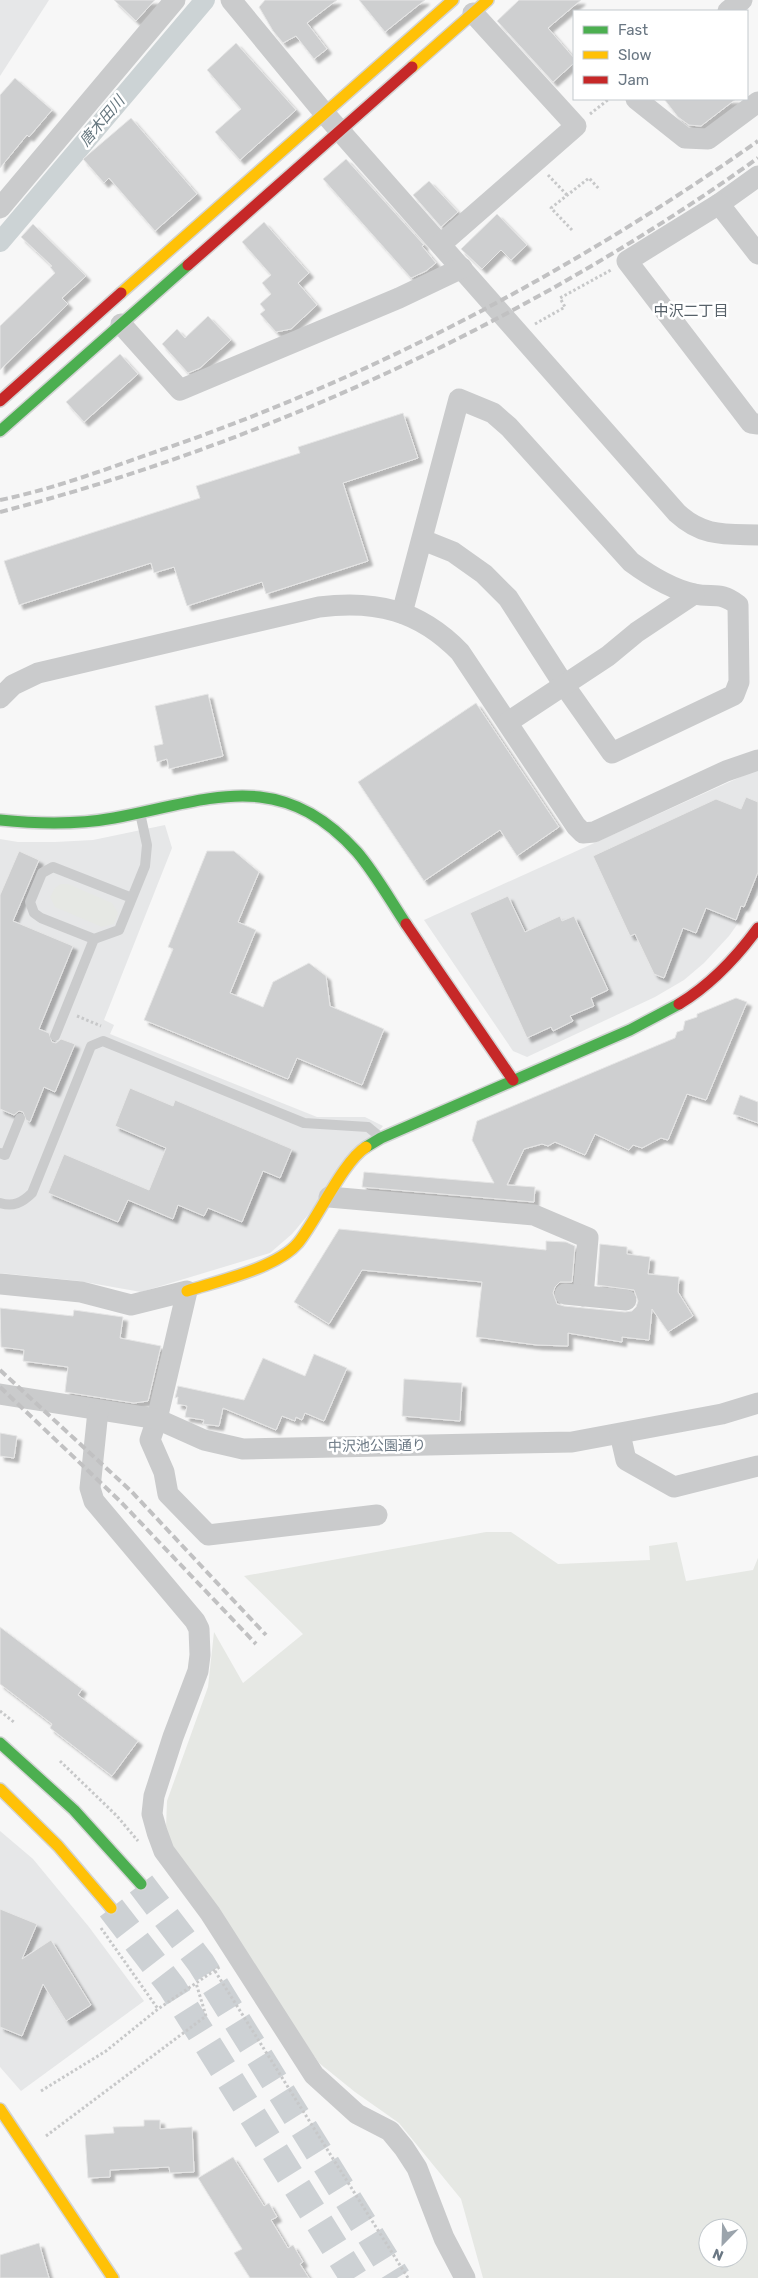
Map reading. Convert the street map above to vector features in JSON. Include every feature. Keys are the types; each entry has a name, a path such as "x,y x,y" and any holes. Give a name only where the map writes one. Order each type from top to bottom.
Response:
{"main road":[{"path":"0,401 452,0"},
{"path":"0,431 481,6"},
{"path":"0,820 58,825 86,822 222,795 245,794 288,802 304,808 338,831 357,852 513,1080"},
{"path":"187,1291 277,1261 287,1254 297,1244 347,1168 363,1150 381,1138 661,1015 712,980 744,949 758,928"},
{"path":"0,1743 60,1794 98,1833 141,1884"},
{"path":"0,1789 68,1855 111,1908"},
{"path":"0,2109 112,2278"}],"street":[{"path":"0,208 175,0"},
{"path":"231,0 325,114 689,524 705,531 723,535 758,535"},
{"path":"729,10 742,0"},
{"path":"441,244 576,126 481,6"},
{"path":"637,100 685,138 708,139 758,102"},
{"path":"758,176 719,204 627,261 751,423 758,424"},
{"path":"719,204 758,254"},
{"path":"122,324 180,390 399,298 462,268"},
{"path":"402,612 423,540 459,399 493,413 509,427 631,562 648,575 694,594 727,596 738,606 738,682 734,695 612,752 564,685 508,598 484,574 453,552 423,540"},
{"path":"508,722 694,594"},
{"path":"0,698 13,685 38,673 319,607 369,604 402,612 426,624 448,639 460,652 508,722 576,826 584,833 594,832 726,771 758,760"},
{"path":"329,1197 534,1215 588,1238 574,1295 626,1300"},
{"path":"0,1284 81,1292 131,1305 187,1291 157,1419 150,1440 164,1472 168,1494 208,1536 377,1515"},
{"name":"中沢池公園通り","path":"0,1394 157,1419 204,1440 243,1449 572,1442 722,1414 758,1403"},
{"path":"98,1410 90,1488 94,1501 195,1621 200,1638 198,1671 172,1736 154,1796 152,1814 164,1851 210,1913 314,2074 357,2114 390,2131 404,2148 417,2168 444,2238 465,2278"},
{"path":"620,1434 626,1460 674,1487 758,1466"}],"lane":[{"path":"132,898 60,868 53,867 42,873 30,902 34,913 94,940 119,930 132,898 147,855 140,812"},
{"path":"55,1036 94,940"},
{"path":"0,1203 9,1206 24,1201 32,1193 91,1046 97,1042 103,1041 304,1123 368,1127 381,1138"},
{"path":"0,1153 5,1156 20,1118"}],"path":[{"path":"536,161 567,195"},
{"path":"572,230 551,208 589,178 600,190"},
{"path":"518,333 565,307 560,298 627,261"},
{"path":"76,1016 108,1029"},
{"path":"41,2091 106,2051 158,2009 238,1955"},
{"path":"214,1971 408,2278"},
{"path":"42,2139 206,2016 196,1983"}],"shaded area":[{"path":"0,0 49,0 0,76"},
{"path":"758,769 758,895 729,936 704,963 684,980 655,997 527,1057 513,1051 424,920"},
{"path":"165,825 172,848 104,1020 114,1025 110,1034 317,1117 365,1117 383,1126 292,1234 270,1253 141,1292 79,1281 0,1273 0,839 18,842 93,840"},
{"path":"61,884 68,884 112,903 118,913 114,924 102,927 55,907 50,897 55,888"},
{"path":"486,1532 511,1532 558,1564 650,1560 649,1546 677,1542 686,1581 753,1570 758,1558 758,2278 483,2278 461,2199 399,2123 355,2092 319,2063 173,1852 166,1828 167,1801 208,1687 214,1632 243,1683 303,1634 244,1576"},
{"path":"0,1831 33,1859 89,1927 144,2001 21,2091 0,2067"}],"building":[{"path":"114,0 155,0 136,21"},
{"path":"265,0 337,0 307,23 327,49 314,59 296,36 283,43 273,31 259,7"},
{"path":"359,0 425,0 385,32"},
{"path":"519,0 581,0 548,28 573,57 573,64 553,82 497,21"},
{"path":"236,43 296,110 240,160 215,132 241,109 207,70"},
{"path":"15,78 52,110 29,137 27,135 0,168 0,95"},
{"path":"665,100 735,100 701,126 689,125 678,117"},
{"path":"131,118 197,194 155,231 109,178 104,183 83,159"},
{"path":"346,159 424,245 422,246 436,263 426,271 411,278 323,179"},
{"path":"429,181 458,212 441,227 413,195"},
{"path":"497,214 527,245 511,260 501,250 482,269 461,249"},
{"path":"264,222 309,273 298,283 317,305 291,329 276,332 260,314 265,310 260,304 271,294 262,283 271,275 242,242"},
{"path":"33,224 86,276 62,298 68,304 0,370 0,326 55,273 50,267 52,266 21,237"},
{"path":"208,316 231,340 200,368 188,373 162,344 177,329 185,338"},
{"path":"120,354 138,374 84,422 66,402"},
{"path":"403,413 418,458 343,483 368,561 266,594 262,582 187,606 174,567 154,573 151,563 19,605 4,561 200,498 196,486 300,453 298,447"},
{"path":"208,694 223,756 169,769 167,759 157,762 154,746 163,744 155,706"},
{"path":"476,703 559,827 517,856 500,830 424,881 358,782"},
{"path":"746,797 758,802 758,872 744,907 741,906 736,920 706,908 696,933 683,928 664,978 654,974 635,934 630,936 593,856 716,799 741,809"},
{"path":"19,851 39,860 13,921 73,946 39,1029 49,1033 52,1042 56,1043 61,1039 75,1044 55,1092 44,1087 30,1122 26,1120 23,1112 19,1111 14,1115 0,1109 0,895"},
{"path":"207,851 234,851 259,872 238,922 256,930 230,993 263,1007 273,982 309,963 326,976 330,1006 384,1029 362,1085 297,1058 288,1079 144,1020 173,949 168,947"},
{"path":"508,896 525,932 560,916 562,921 574,916 608,990 591,998 594,1006 570,1016 573,1021 553,1031 551,1027 527,1038 470,913"},
{"path":"736,998 747,1002 706,1100 687,1094 668,1140 661,1138 642,1148 633,1145 629,1150 595,1134 585,1155 555,1142 548,1146 542,1144 524,1149 507,1185 535,1187 534,1202 362,1187 364,1172 494,1183 472,1140 477,1121 675,1038 677,1032 683,1030 685,1021"},
{"path":"130,1088 173,1106 175,1100 292,1149 280,1178 263,1171 242,1222 208,1208 204,1216 178,1205 173,1219 128,1200 118,1222 48,1193 64,1154 149,1190 166,1148 115,1126"},
{"path":"740,1095 758,1102 758,1123 733,1114"},
{"path":"339,1229 546,1250 546,1241 566,1242 575,1246 572,1282 560,1282 555,1287 553,1293 557,1304 625,1312 632,1311 636,1307 638,1301 634,1290 597,1285 600,1244 627,1247 627,1254 650,1257 648,1274 679,1277 678,1292 693,1316 668,1332 652,1309 649,1340 622,1337 622,1342 568,1333 568,1346 537,1345 476,1337 482,1282 362,1270 329,1324 294,1302"},
{"path":"0,1308 73,1316 74,1310 123,1317 120,1338 161,1346 148,1401 134,1403 65,1392 68,1367 23,1361 24,1350 1,1347"},
{"path":"314,1354 347,1368 324,1421 305,1413 302,1420 296,1417 295,1421 282,1416 276,1430 223,1408 219,1426 203,1424 204,1420 185,1417 187,1406 177,1404 178,1397 175,1398 178,1386 244,1400 263,1358 305,1376"},
{"path":"404,1379 462,1383 460,1421 402,1416"},
{"path":"0,1433 17,1436 14,1458 0,1456"},
{"path":"0,1627 82,1689 78,1695 138,1741 112,1776 50,1728 52,1724 0,1684"},
{"path":"0,1909 37,1924 22,1959 51,1940 91,2005 66,2021 43,1984 22,2036 0,2027"},
{"path":"144,2120 160,2120 160,2129 192,2127 194,2172 170,2173 169,2167 110,2170 110,2177 88,2178 85,2135 114,2133 113,2127 144,2126"},
{"path":"233,2157 264,2206 269,2203 277,2217 271,2220 288,2248 293,2245 303,2262 300,2264 309,2278 250,2278 234,2253 242,2249 198,2178"},
{"path":"39,2243 49,2278 0,2278 0,2255"}],"waterway":[{"name":"唐木田川","path":"0,242 205,0"}],"tunnel":[{"path":"141,1884 201,1963 397,2278"},
{"path":"111,1908 172,1987 354,2278"}],"railway":[{"path":"0,500 80,478 238,422 316,390 393,355 543,277 688,189 758,141"},
{"path":"0,512 100,484 200,450 298,412 395,369 490,322 583,271 672,216 758,158"},
{"path":"0,1370 131,1491 266,1635"},
{"path":"0,1387 121,1502 256,1644"}],"traffic: fast":[{"path":"0,431 188,265"},
{"path":"0,820 43,823 86,822 212,798 242,796 271,799 300,808 328,825 364,860 406,924"},
{"path":"366,1147 381,1138 630,1030 679,1004"},
{"path":"0,1743 74,1810 141,1884"}],"traffic: slow":[{"path":"121,293 453,0"},
{"path":"412,67 488,0"},
{"path":"187,1291 262,1267 288,1252 305,1233 339,1177 357,1154 366,1147"},
{"path":"0,1789 58,1846 111,1908"},
{"path":"0,2109 113,2278"}],"traffic: jam":[{"path":"188,265 412,67"},
{"path":"0,401 121,293"},
{"path":"406,924 513,1080"},
{"path":"679,1004 723,970 758,928"}],"district":[{"name":"中沢二丁目","path":"691,311"}]}
